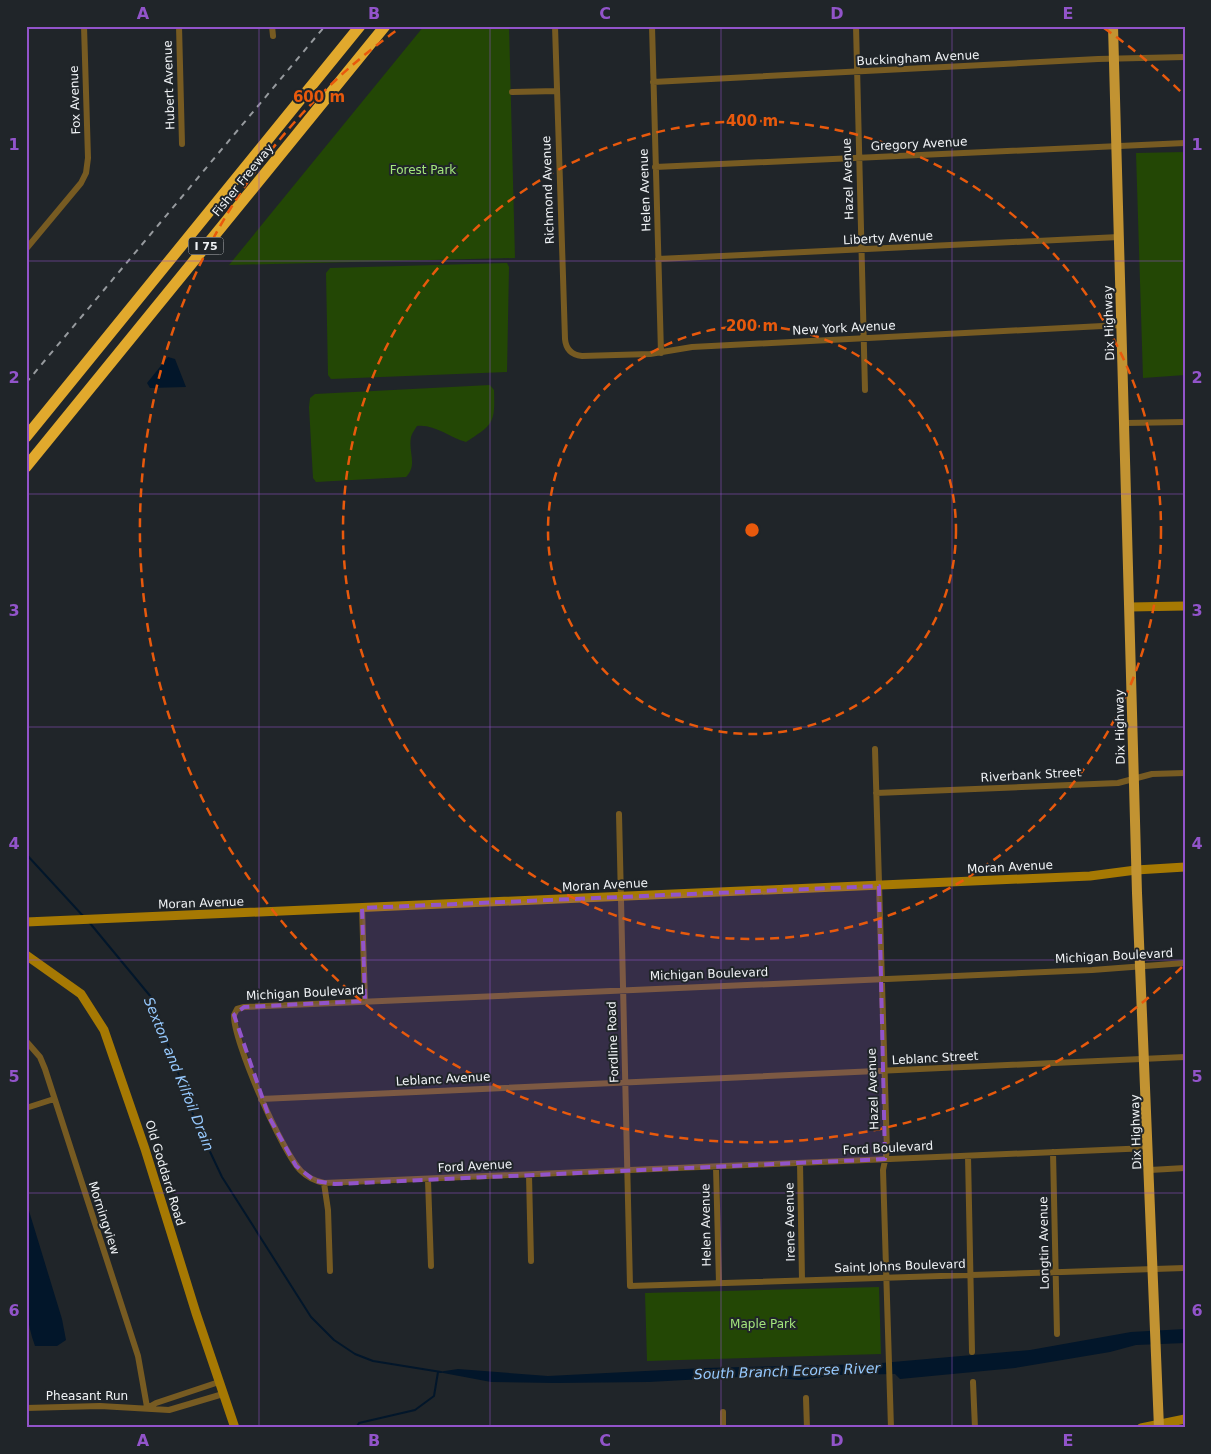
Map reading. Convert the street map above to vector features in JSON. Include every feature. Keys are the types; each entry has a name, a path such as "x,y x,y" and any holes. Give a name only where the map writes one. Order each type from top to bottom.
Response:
{"highway":[{"name":"Fisher Freeway","path":"26,437 360,26"},
{"name":"Fisher Freeway","path":"26,467 385,26"}],"main road":[{"name":"Dix Highway","path":"1113,26 1136,870 1146,1060 1154,1328 1159,1426"},
{"path":"1130,608 1185,606"},
{"name":"Moran Avenue","path":"26,922 1090,876 1136,870 1185,867"},
{"name":"Old Goddard Road","path":"26,955 81,994 104,1030 145,1149 219,1382 236,1428"},
{"path":"1141,1428 1185,1420"}],"street":[{"name":"Fox Avenue","path":"26,249 81,183 86,172 88,158 84,26"},
{"name":"Hubert Avenue","path":"179,26 182,144"},
{"path":"272,26 273,36"},
{"name":"Richmond Avenue","path":"555,26 564,339 570,352"},
{"name":"Helen Avenue","path":"652,26 661,353"},
{"name":"Hazel Avenue","path":"856,26 865,390"},
{"name":"Buckingham Avenue","path":"653,82 1185,57"},
{"path":"512,92 557,91"},
{"name":"Gregory Avenue","path":"655,168 1185,143"},
{"name":"Liberty Avenue","path":"658,260 1119,237"},
{"name":"New York Avenue","path":"570,352 582,356 661,353 692,346 1122,325"},
{"path":"1125,423 1185,422"},
{"name":"Hazel Avenue","path":"875,748 887,1150 883,1170 891,1428"},
{"name":"Riverbank Street","path":"876,793 1118,783 1152,774 1185,773"},
{"name":"Fordline Road","path":"619,814 629,1270"},
{"path":"362,908 365,1001"},
{"name":"Michigan Boulevard","path":"261,1099 234,1020 236,1011 244,1007 1185,964"},
{"name":"Morningview","path":"26,1041 40,1057 138,1356 148,1407"},
{"name":"Leblanc Street","path":"626,1082 1185,1058"},
{"name":"Leblanc Avenue","path":"261,1099 626,1082"},
{"path":"26,1108 54,1099"},
{"path":"261,1099 296,1166 308,1177 324,1183 328,1210 330,1271"},
{"name":"Ford Boulevard","path":"628,1170 1149,1148"},
{"name":"Longtin Avenue","path":"1053,1152 1057,1334"},
{"path":"968,1156 972,1352"},
{"name":"Irene Avenue","path":"800,1163 802,1280"},
{"name":"Helen Avenue","path":"716,1167 719,1283"},
{"path":"1150,1170 1185,1168"},
{"name":"Ford Avenue","path":"324,1183 628,1170"},
{"path":"529,1175 531,1261"},
{"path":"428,1180 430,1266"},
{"name":"Saint Johns Boulevard","path":"629,1270 630,1286 1185,1268"},
{"name":"Pheasant Run","path":"148,1407 219,1382"},
{"path":"973,1382 974,1428"},
{"path":"187,1394 191,1405"},
{"name":"Pheasant Run","path":"26,1408 92,1406 148,1407 169,1410 224,1394"},
{"path":"806,1398 807,1428"},
{"path":"723,1412 723,1428"}],"highlighted area":[{"path":"879,886 885,1159 335,1184 315,1181 296,1166 269,1117 234,1015 244,1007 365,1001 362,908"}],"green space":[{"name":"Forest Park","path":"424,26 509,26 515,258 229,265"},
{"path":"1185,152 1185,375 1143,378 1136,153"},
{"path":"507,263 509,267 507,372 331,379 328,375 326,273 330,268"},
{"path":"490,385 494,390 494,410 491,422 466,442 430,427 417,426 411,437 412,463 410,472 406,477 316,482 313,478 309,407 310,398 315,394"},
{"name":"Maple Park","path":"879,1287 881,1354 647,1361 645,1293"}],"water":[{"path":"168,357 175,359 186,387 150,388 147,383"},
{"path":"26,1201 62,1319 66,1340 57,1346 35,1346 30,1329 24,1274"},
{"path":"1185,1329 1185,1343 1136,1345 1110,1352 1015,1368 900,1379 895,1374 838,1375 800,1380 758,1376 649,1382 555,1383 491,1382 438,1372 458,1369 548,1376 704,1368 870,1364 1030,1350 1131,1332"}],"waterway":[{"name":"Sexton and Kilfoil Drain","path":"26,854 84,917"},
{"name":"Sexton and Kilfoil Drain","path":"89,922 151,997 195,1120 222,1177 311,1317 334,1340 355,1354 373,1361 441,1372"},
{"name":"South Branch Ecorse River","path":"356,1428 359,1423 415,1410 434,1396 438,1372"}],"railway":[{"path":"26,383 325,26"}]}
